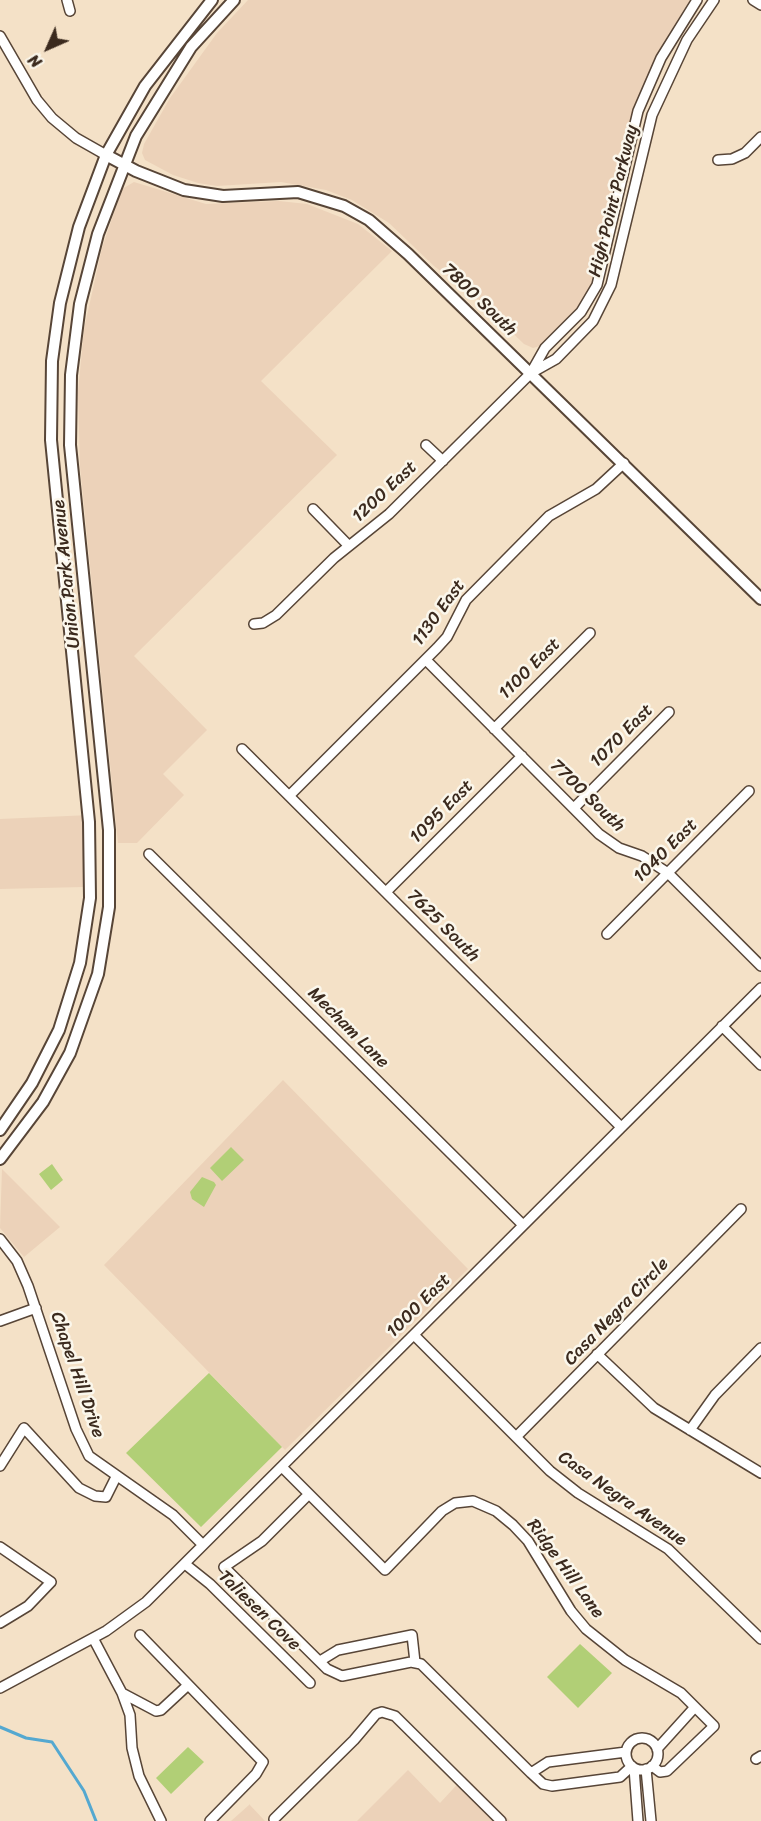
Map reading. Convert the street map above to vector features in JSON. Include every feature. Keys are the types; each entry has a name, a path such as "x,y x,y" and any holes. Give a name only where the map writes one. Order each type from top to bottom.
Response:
{"main road":[{"path":"191,47 192,36 204,19 212,0"},
{"name":"Union Park Avenue","path":"0,1130 40,1070 59,1030 80,963 90,898 89,822 52,462 50,399 55,334 64,282 79,227 106,155 145,86 212,0"},
{"name":"Union Park Avenue","path":"0,1159 33,1118 66,1061 93,992 106,931 110,883 109,830 72,466 70,399 73,350 84,283 103,217 124,165 157,98 191,47 234,0"},
{"name":"7800 South","path":"106,155 165,184 194,193 223,195 298,192 319,197 357,213 390,237 761,599"}],"street":[{"path":"67,0 70,11"},
{"name":"High Point Parkway","path":"531,373 545,348 582,312 594,292 638,111 661,58 697,0"},
{"name":"High Point Parkway","path":"531,373 556,359 592,321 611,285 652,115 687,39 714,0"},
{"path":"753,0 761,5"},
{"path":"0,36 37,100 52,118 76,138 106,155"},
{"path":"718,160 732,159 745,153 761,137"},
{"name":"1200 East","path":"254,624 263,623 276,615 349,546 382,521 531,373"},
{"path":"426,445 442,461"},
{"name":"1130 East","path":"289,796 426,660 447,637 466,600 541,524 556,510 596,489 624,463"},
{"path":"313,509 349,546"},
{"name":"1100 East","path":"494,729 590,633"},
{"name":"7700 South","path":"426,660 608,842 652,861 668,873 761,966"},
{"name":"1070 East","path":"574,808 669,712"},
{"name":"7625 South","path":"242,749 621,1127"},
{"name":"1095 East","path":"386,892 522,756"},
{"name":"1040 East","path":"607,934 749,791"},
{"name":"Mecham Lane","path":"149,854 523,1225"},
{"name":"1000 East","path":"0,1688 123,1621 147,1602 761,988"},
{"path":"722,1026 761,1065"},
{"name":"Casa Negra Circle","path":"516,1437 741,1209"},
{"name":"Chapel Hill Drive","path":"0,1239 17,1261 36,1308 82,1444 99,1466 172,1515 203,1545"},
{"path":"0,1321 36,1308"},
{"name":"Casa Negra Avenue","path":"414,1335 550,1471 578,1493 668,1549 761,1639"},
{"path":"690,1430 715,1395 761,1348"},
{"path":"597,1354 642,1399 761,1473"},
{"path":"0,1466 24,1428 80,1488 95,1496 106,1497 116,1477"},
{"name":"Ridge Hill Lane","path":"282,1467 385,1570 442,1510 455,1503 474,1501 496,1511 528,1541 571,1611 586,1629 625,1660 681,1693 714,1726 667,1771 660,1772 649,1767"},
{"path":"309,1494 262,1541 224,1567 334,1674 342,1676 415,1662 421,1664 543,1784 552,1786 620,1777 633,1767 649,1767"},
{"path":"0,1547 51,1582 28,1606 0,1623"},
{"name":"Taliesen Cove","path":"185,1564 210,1584 310,1683"},
{"path":"140,1635 263,1762 256,1774 210,1821"},
{"path":"320,1661 338,1650 412,1635 415,1662"},
{"path":"93,1638 122,1693 130,1715 132,1748 139,1776 161,1821"},
{"path":"122,1693 156,1711 161,1710 189,1685"},
{"path":"657,1749 695,1707"},
{"path":"274,1820 354,1740 376,1714 382,1712 395,1716 501,1821"},
{"path":"638,1821 633,1767 626,1752 628,1746 637,1738 649,1740 657,1749 657,1755 649,1767 651,1821"},
{"path":"531,1773 548,1762 626,1752"}],"shaded area":[{"path":"248,0 690,0 657,54 635,105 621,152 591,286 577,309 540,346 533,348 524,344 474,296 434,266 389,223 352,200 326,190 281,182 217,186 198,183 173,175 145,160 142,153 144,144 170,98 217,33"},
{"path":"134,182 206,204 279,201 307,204 358,224 392,251 261,381 337,455 134,656 207,730 163,774 184,795 137,843 118,843 80,466 78,392 84,329 102,248 122,189"},
{"path":"90,815 83,887 0,889 0,819"},
{"path":"283,1080 468,1269 285,1450 104,1265"},
{"path":"2,1169 60,1227 24,1257 0,1228"},
{"path":"408,1770 440,1803 465,1776 510,1821 357,1821"},
{"path":"249,1805 265,1821 231,1821"}],"green space":[{"path":"231,1147 244,1160 222,1181 210,1168"},
{"path":"52,1164 63,1180 51,1190 39,1174"},
{"path":"202,1177 216,1185 204,1207 192,1199 190,1192"},
{"path":"209,1373 282,1447 201,1527 126,1453"},
{"path":"580,1644 612,1673 578,1708 547,1677"},
{"path":"188,1747 204,1762 171,1794 156,1778"}],"waterway":[{"path":"0,1727 26,1738 52,1742 84,1791 96,1821"}]}
